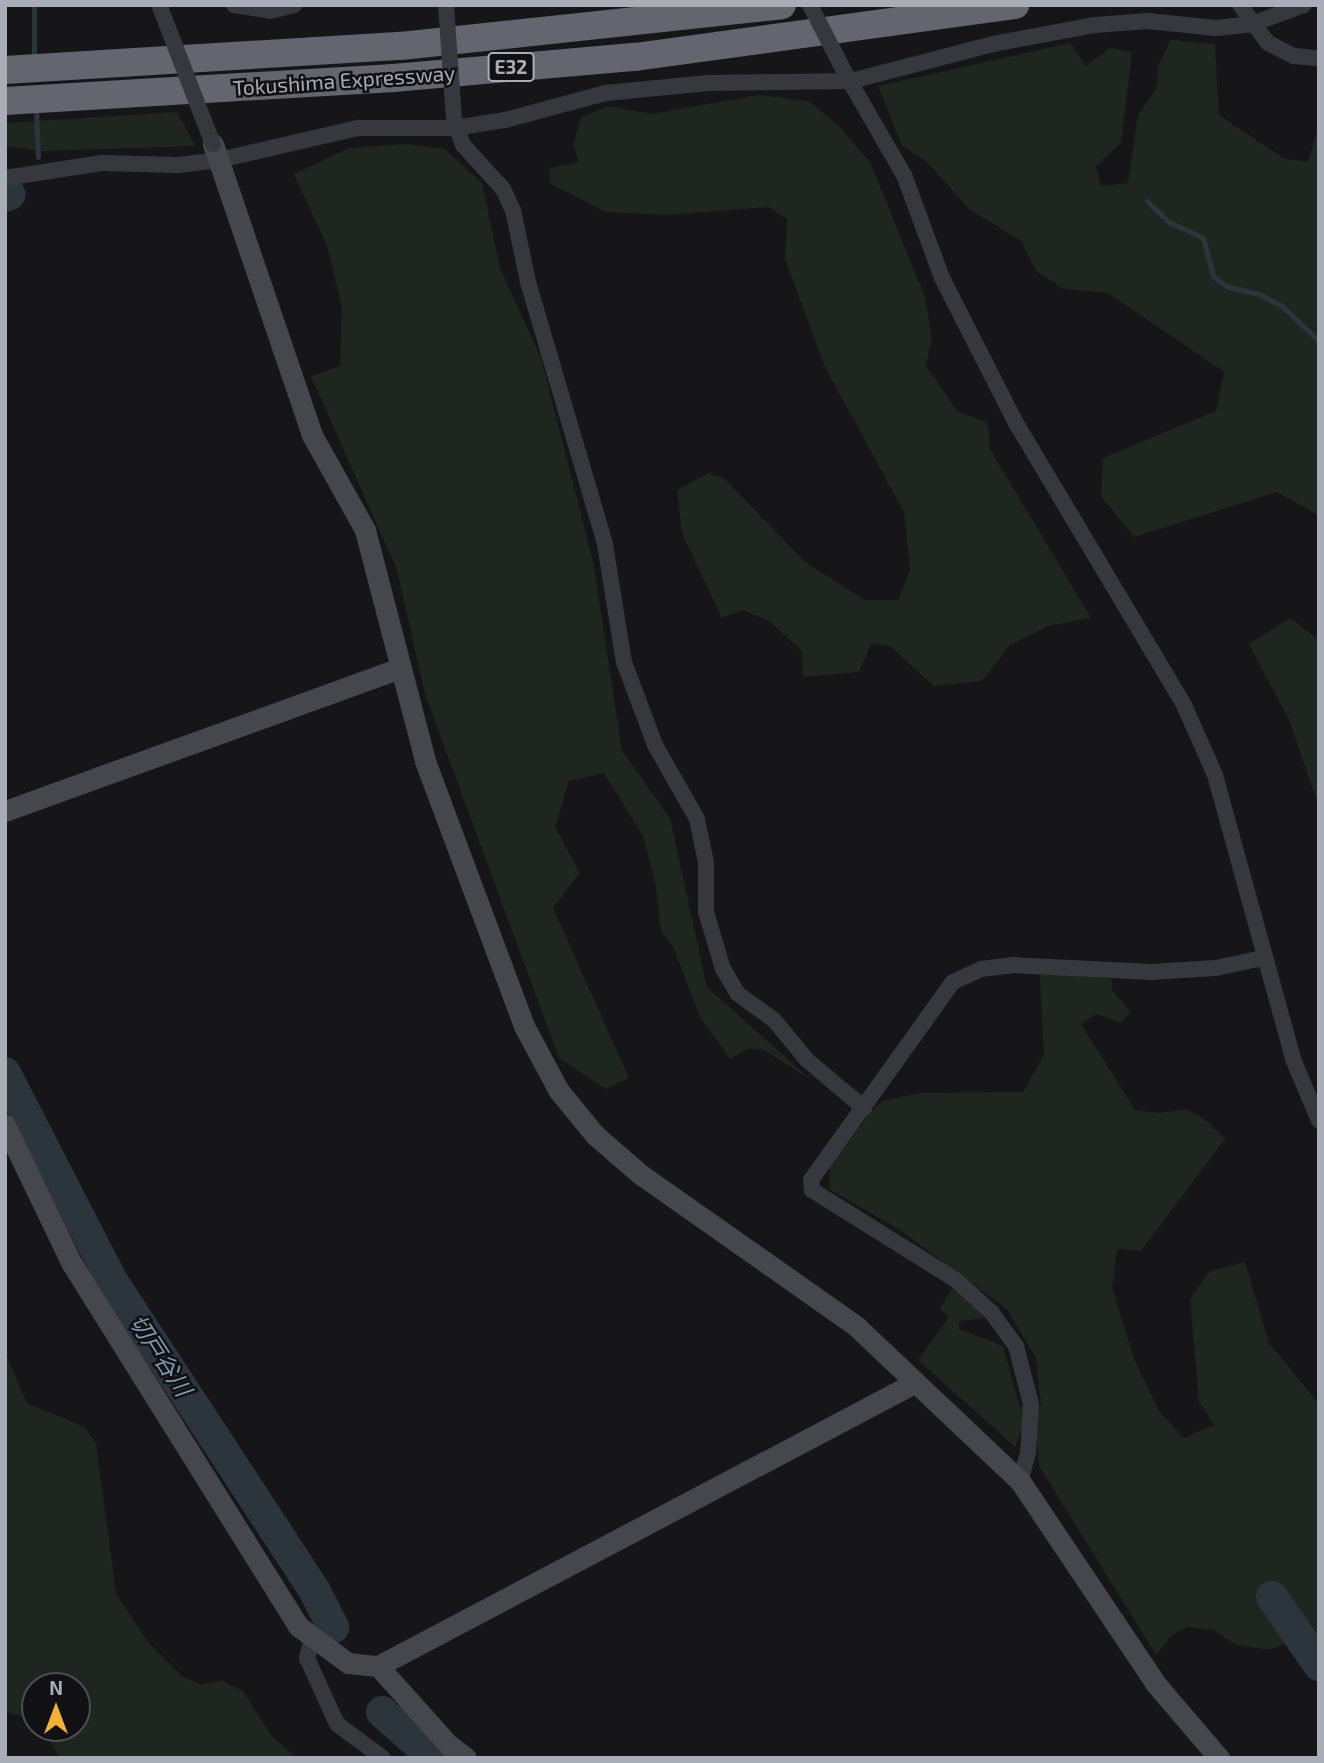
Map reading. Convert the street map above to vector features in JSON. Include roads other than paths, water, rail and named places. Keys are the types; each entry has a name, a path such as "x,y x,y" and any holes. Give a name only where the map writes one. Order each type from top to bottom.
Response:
{"highway":[{"name":"Tokushima Expressway","path":"5,70 401,46 782,5"},
{"name":"Tokushima Expressway","path":"5,101 393,78 635,57 1015,5"}],"street":[{"path":"234,5 270,11 294,5"},
{"path":"446,5 455,123 513,210 528,282 606,544 624,662 654,745 697,819 706,863 706,912 723,969 738,993 774,1020 807,1060 864,1108"},
{"path":"810,5 904,175 942,278 1016,423 1184,705 1215,775 1263,958 1293,1059 1319,1121"},
{"path":"5,178 102,163 178,165 216,152 358,128 505,120 606,93 708,83 847,76 1095,25 1148,21 1216,28 1245,13 1304,5"},
{"path":"159,6 216,152 312,435 365,530 385,595 399,668 425,761 520,1013 559,1091 594,1135 639,1174 856,1326 1020,1481 1155,1683 1219,1758"},
{"path":"1245,13 1268,43 1294,56 1319,58"},
{"path":"5,811 399,668"},
{"path":"1020,1481 1028,1453 1031,1404 1016,1346 992,1313 956,1280 812,1190 811,1180 864,1108 932,1007 953,982 981,969 1057,965 1151,972 1216,968 1263,958"},
{"path":"5,1125 72,1264 298,1626 348,1664 378,1666 916,1382"},
{"path":"312,1639 307,1658 337,1724 383,1758"},
{"path":"378,1666 449,1745 466,1758"}],"waterway":[{"path":"34,8 34,61"},
{"path":"36,109 38,157"},
{"name":"切戸谷川","path":"5,196 10,194"},
{"path":"1147,201 1169,222 1203,238 1213,276 1226,286 1259,294 1283,307 1319,341"},
{"name":"切戸谷川","path":"5,1073 112,1281 314,1590 333,1627"},
{"path":"1272,1597 1319,1665"},
{"name":"切戸谷川","path":"382,1712 434,1758"}]}
